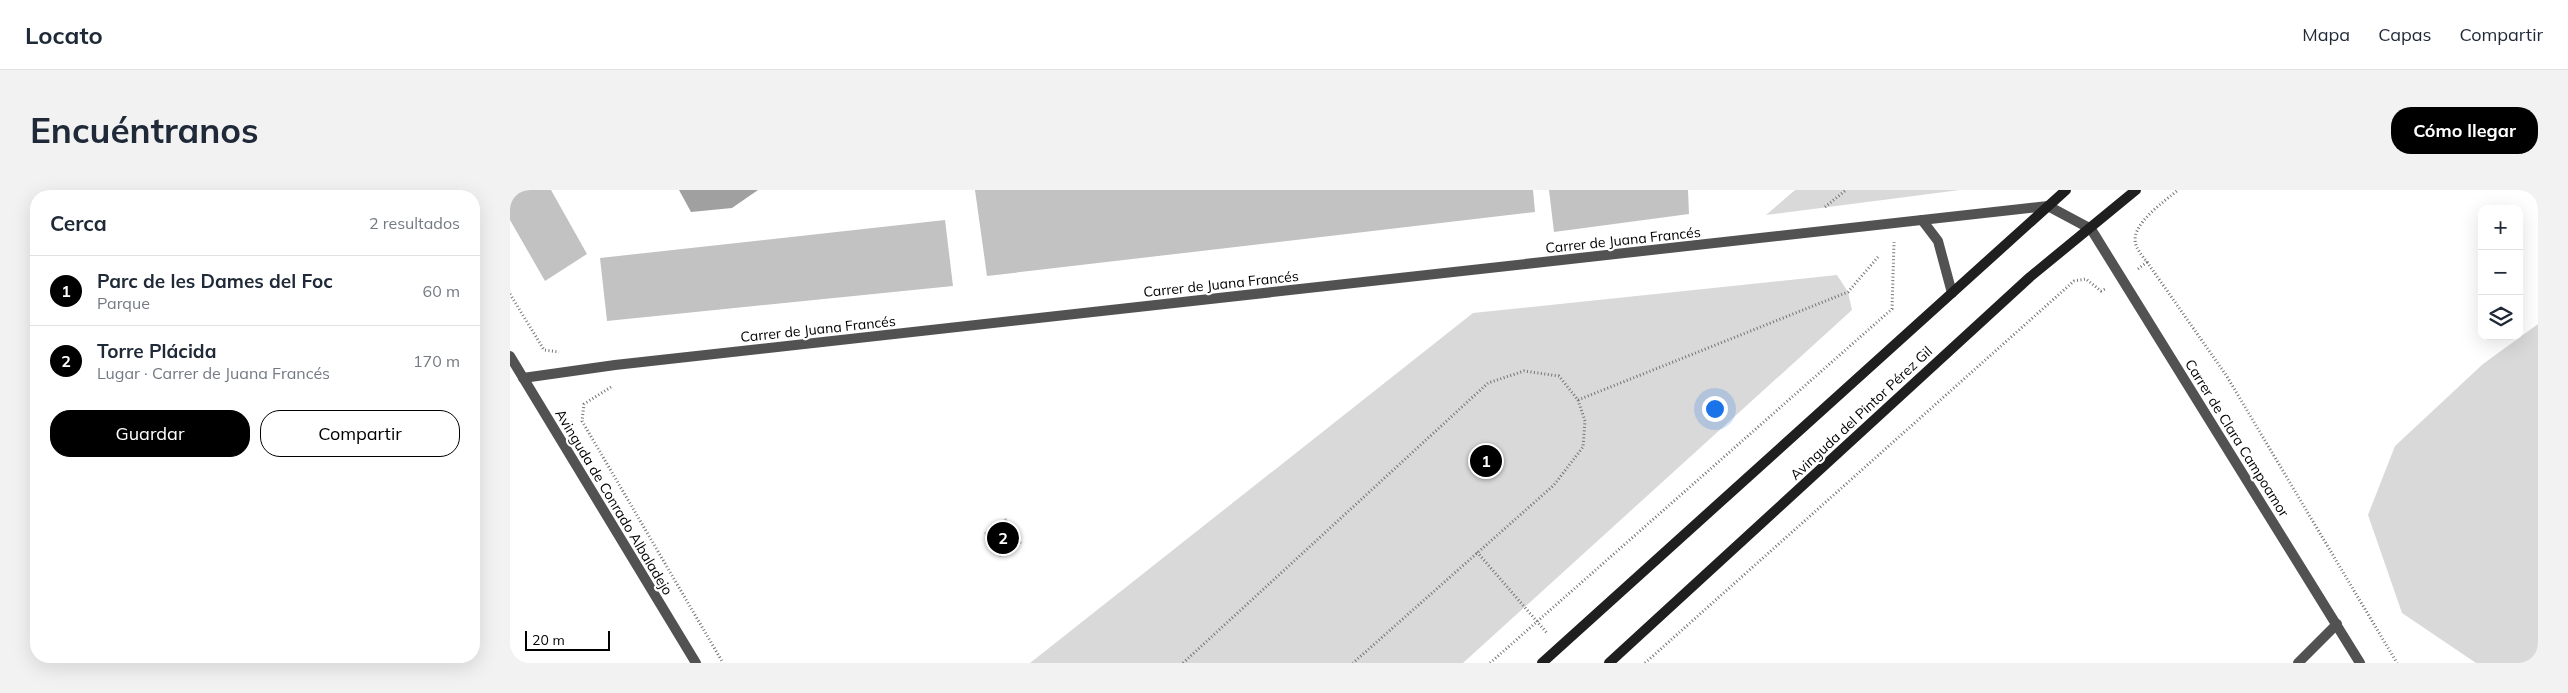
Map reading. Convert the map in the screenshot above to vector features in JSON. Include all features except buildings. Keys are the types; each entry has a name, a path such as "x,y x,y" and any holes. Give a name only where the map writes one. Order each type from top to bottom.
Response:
{"main road":[{"name":"Avinguda del Pintor Pérez Gil","path":"1542,663 2066,190"},
{"name":"Avinguda del Pintor Pérez Gil","path":"1609,663 2030,276 2092,229 2136,190"}],"street":[{"name":"Carrer de Juana Francés","path":"523,378 595,368 2048,206"},
{"path":"2048,206 2092,229"},
{"path":"1922,220 1938,241 1952,293"},
{"name":"Carrer de Clara Campoamor","path":"2092,229 2360,663"},
{"name":"Avinguda de Conrado Albaladejo","path":"510,356 696,663"},
{"path":"2298,663 2337,624"}],"path":[{"path":"1825,207 1846,190"},
{"path":"2178,190 2143,221 2135,234 2136,244 2226,375 2397,663"},
{"path":"1490,663 1892,309 1896,248 1891,224"},
{"path":"1578,400 1848,292 1878,257"},
{"path":"1645,663 2074,282 2086,279 2101,291 2122,280 2147,262"},
{"path":"510,294 544,350 561,352"},
{"path":"595,368 614,385 584,404 582,420 723,663"},
{"path":"1183,663 1488,383 1524,372 1559,376 1578,400 1585,422 1583,447 1554,485 1353,663"},
{"path":"1477,552 1559,648"}],"shaded area":[{"path":"679,190 758,190 732,208 691,212"},
{"path":"1795,190 1960,190 1766,215"},
{"path":"1837,275 1848,292 1852,310 1463,663 1030,663 1473,313"},
{"path":"2538,324 2538,663 2476,663 2402,613 2368,515 2395,446 2483,364 2516,340 2523,340 2523,335"}],"place":[{"name":"Parc de les Dames del Foc","path":"1486,461"},
{"name":"Torre Plácida","path":"1003,538"}]}
